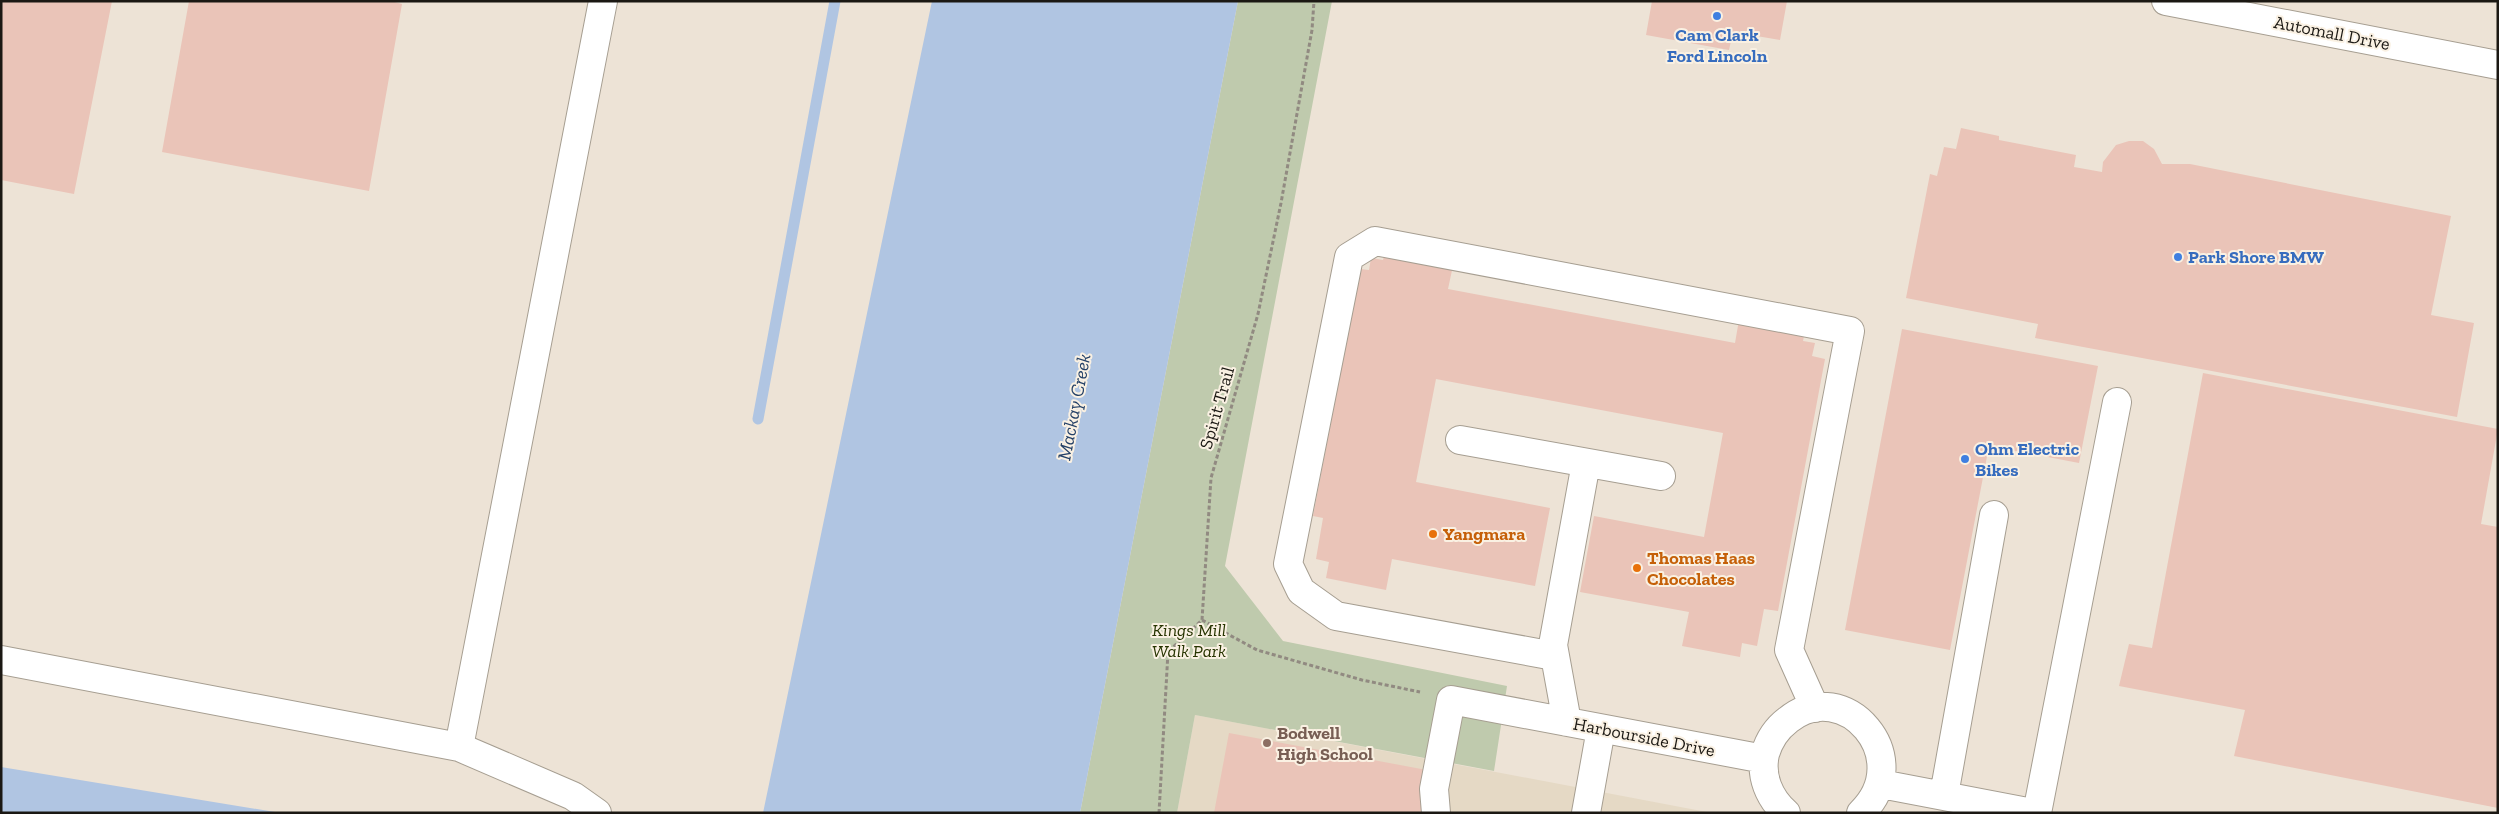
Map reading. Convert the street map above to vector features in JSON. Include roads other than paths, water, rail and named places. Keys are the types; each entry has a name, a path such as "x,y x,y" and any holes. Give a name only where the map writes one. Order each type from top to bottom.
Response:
{"street":[{"path":"459,748 603,1"},
{"name":"Automall Drive","path":"2166,1 2498,65"},
{"path":"1554,656 1336,616 1301,591 1288,564 1349,257 1375,241 1850,331 1789,650 1815,708"},
{"path":"2037,813 2117,402"},
{"path":"1460,440 1662,476"},
{"path":"1567,722 1553,645 1586,463"},
{"path":"1944,795 1994,515"},
{"path":"1,660 459,748 573,796 597,813"},
{"name":"Harbourside Drive","path":"1436,813 1434,789 1450,700 1764,759"},
{"path":"1786,813 1772,797 1767,785 1764,759 1773,735 1781,726 1791,717 1815,708 1841,710 1853,715 1872,733 1882,757 1881,784 1876,795 1861,813"},
{"path":"1586,813 1601,729"},
{"path":"1881,784 2033,813"}],"water":[{"name":"Mackay Creek","path":"932,1 1238,1 1080,813 763,813"},
{"path":"1,767 281,813 1,813"}],"waterway":[{"path":"758,419 835,1"}],"place":[{"name":"Cam Clark Ford Lincoln","path":"1717,16"},
{"name":"Park Shore BMW","path":"2178,257"},
{"name":"Ohm Electric Bikes","path":"1965,459"},
{"name":"Yangmara","path":"1433,534"},
{"name":"Thomas Haas Chocolates","path":"1637,568"},
{"name":"Bodwell High School","path":"1267,743"}],"park label":[{"name":"Kings Mill Walk Park","path":"1189,640"}]}
